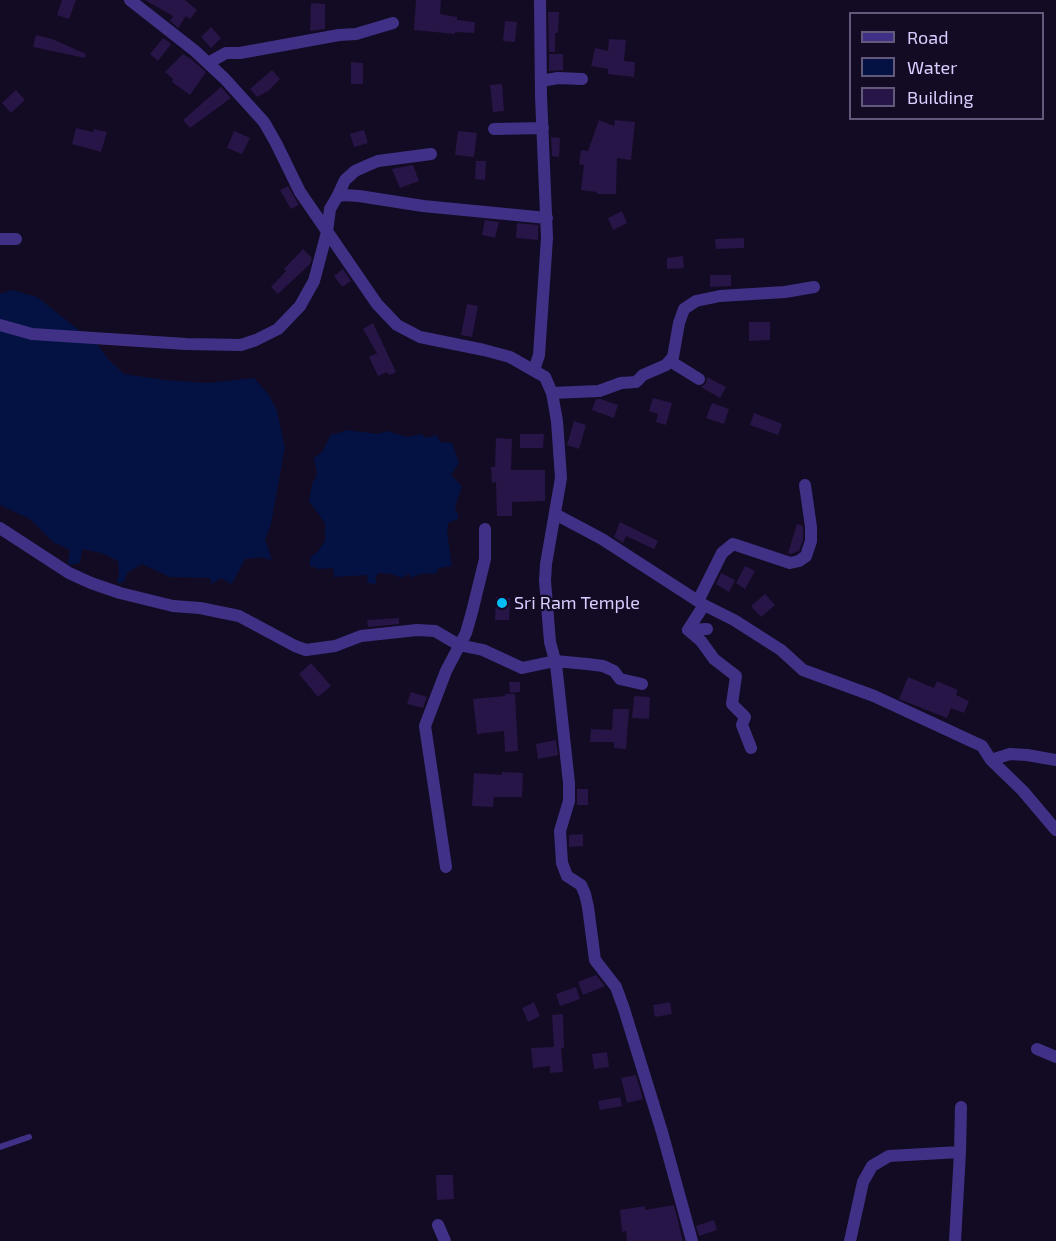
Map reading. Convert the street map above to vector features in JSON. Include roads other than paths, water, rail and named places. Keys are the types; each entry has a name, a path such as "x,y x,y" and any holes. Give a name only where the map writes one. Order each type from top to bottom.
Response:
{"street":[{"path":"130,0 208,63 264,122 300,192 377,304 397,325 420,338 510,357 545,377 552,393 557,421 561,478 545,581 550,642 555,661 569,783 569,801 560,831 562,863 567,876 581,885 585,894 596,960 616,987 624,1009 662,1132 692,1241"},
{"path":"534,370 538,355 545,282 547,218 540,0"},
{"path":"208,63 226,53 240,53 356,34 393,23"},
{"path":"541,81 582,78"},
{"path":"494,129 543,128"},
{"path":"0,325 32,334 186,344 241,345 256,340 278,329 300,306 314,281 327,232 330,209 345,180 356,171 378,161 431,154"},
{"path":"336,197 359,196 423,206 547,218"},
{"path":"0,239 16,239"},
{"path":"552,393 588,393 621,383 636,382 643,375 666,365 673,357 684,309 696,302 720,296 785,292 814,287"},
{"path":"670,361 699,379"},
{"path":"688,630 722,553 733,544 790,563 806,556 811,541 811,527 805,485"},
{"path":"555,514 602,539 701,603 734,620 781,650 803,670 874,696 982,746 991,760 1023,791 1056,830"},
{"path":"0,528 69,573 92,583 120,593 173,606 239,616 306,650 335,646 361,636 417,630 435,632 459,645 483,650 522,668 555,661 603,666 614,671 620,679 642,684"},
{"path":"446,867 425,726 446,671 466,633 482,574 487,543 485,529"},
{"path":"688,630 707,629"},
{"path":"688,630 701,641 714,659 736,676 732,704 745,717 742,725 751,748"},
{"path":"701,641 716,642"},
{"path":"991,760 1010,754 1027,754 1056,760"},
{"path":"1037,1049 1056,1058"},
{"path":"955,1241 961,1107"},
{"path":"850,1241 863,1182 872,1166 889,1156 960,1152"},
{"path":"438,1225 445,1241"}],"lane":[{"path":"0,1147 29,1137"}],"water":[{"path":"12,290 37,297 98,345 108,359 124,374 208,383 254,378 269,395 277,411 285,447 271,524 265,540 272,560 260,557 245,559 232,584 221,578 212,584 210,578 170,577 142,564 127,573 123,583 117,583 118,561 101,553 82,549 80,563 68,565 70,550 53,542 30,519 0,505 0,294"},
{"path":"347,430 378,434 388,431 406,437 421,434 426,438 437,435 440,442 452,443 459,463 451,475 462,486 455,507 458,519 448,523 447,532 452,566 439,568 435,574 424,573 410,578 410,573 402,578 392,574 378,573 375,578 377,584 367,583 368,575 334,577 333,568 319,569 310,566 310,558 325,541 325,523 309,501 312,484 317,475 314,458 323,451 331,434"}],"place":[{"name":"Sri Ram Temple","path":"502,603"}]}
